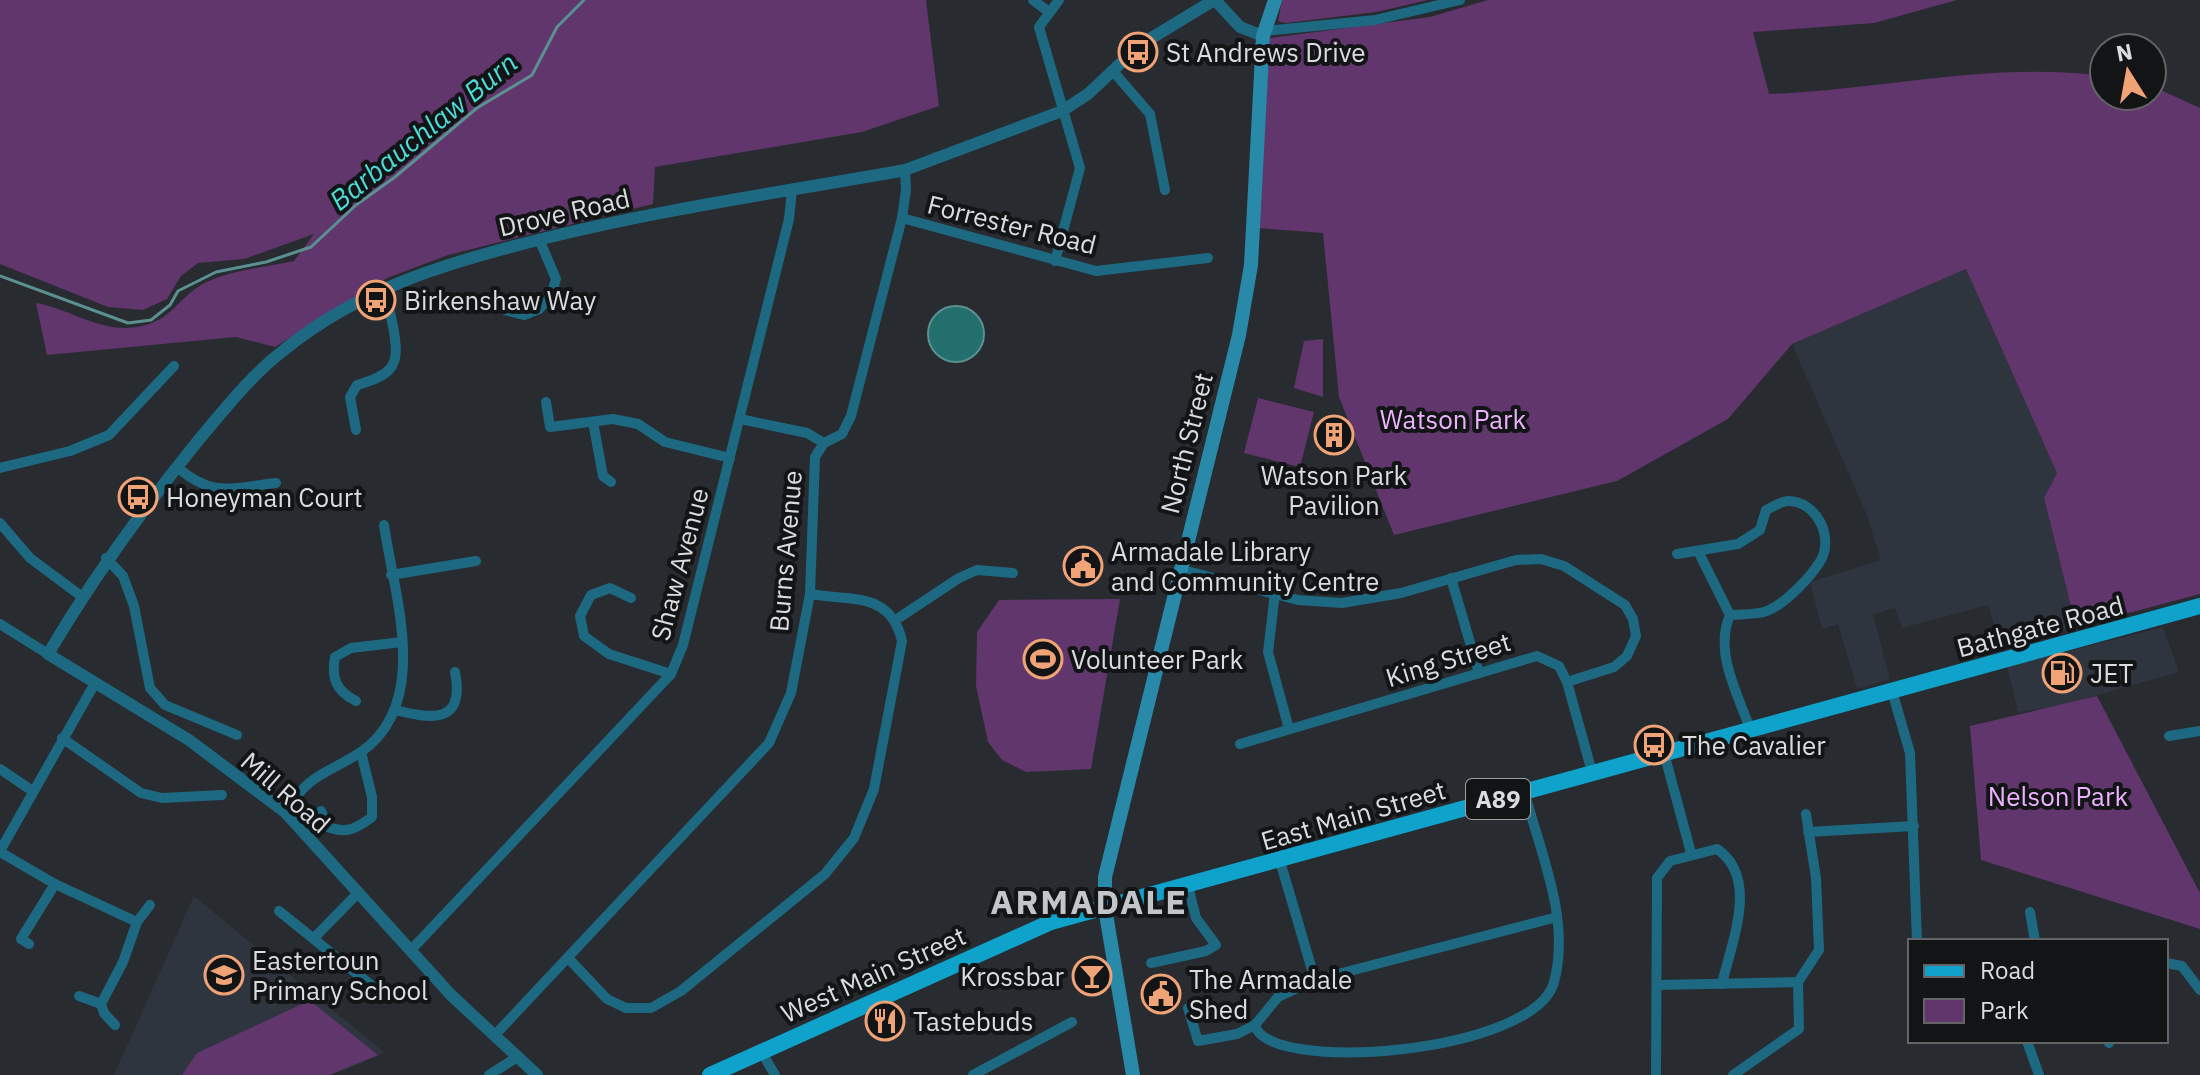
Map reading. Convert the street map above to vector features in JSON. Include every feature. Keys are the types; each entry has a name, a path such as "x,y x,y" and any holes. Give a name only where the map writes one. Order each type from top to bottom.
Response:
{"main road":[{"name":"North Street","path":"1133,1075 1105,908 1105,877 1239,335 1251,265 1264,34 1275,0"},
{"name":"Bathgate Road","path":"1892,691 2200,606"},
{"name":"East Main Street","path":"1105,908 1892,691"},
{"name":"West Main Street","path":"710,1075 1051,922 1105,908"}],"street":[{"path":"1033,0 1049,12"},
{"path":"1055,261 1080,168 1039,27 1059,0"},
{"path":"1214,0 1240,27 1264,34 1375,20 1460,0"},
{"name":"Drove Road","path":"48,654 106,558 243,387 285,349 383,289 462,258 593,226 905,170 1062,111 1088,94 1140,45 1214,0"},
{"path":"1112,70 1150,114 1165,190"},
{"name":"Burns Avenue","path":"494,1036 769,743 791,693 810,594 815,457 824,443 842,434 851,416 902,218 905,170"},
{"name":"Shaw Avenue","path":"412,949 671,674 683,645 740,419 789,219 792,190"},
{"name":"Forrester Road","path":"902,218 1096,271 1208,258"},
{"path":"505,310 524,315 539,309 551,296 556,279 539,239"},
{"path":"356,430 350,397 357,385 380,379 393,367 398,354 383,289"},
{"path":"0,468 70,451 109,435 174,366"},
{"path":"546,402 550,427 613,419 638,424 665,442 730,458"},
{"path":"740,419 807,433 824,443"},
{"path":"593,422 603,476 611,482"},
{"path":"177,467 198,485 215,490 276,483"},
{"path":"1677,554 1738,544 1760,530 1766,510 1785,501 1804,503 1819,518 1826,540 1821,559 1784,600 1766,612 1730,615"},
{"path":"0,523 30,558 81,596"},
{"path":"285,812 302,787 328,768 361,752 383,731 395,710 403,675 402,642 384,525"},
{"path":"1698,551 1730,615"},
{"path":"106,558 123,576 134,606 150,688 165,705 237,735"},
{"path":"1179,569 1318,603 1359,602 1516,560 1541,559 1577,572 1625,605 1633,619 1636,636 1627,656 1614,667 1567,682 1592,772"},
{"path":"391,575 476,561"},
{"path":"897,619 959,578 977,570 1013,573"},
{"path":"1451,578 1479,673"},
{"path":"631,598 610,588 591,595 580,616 584,636 609,654 671,674"},
{"path":"1275,593 1268,652 1289,729"},
{"path":"569,959 607,999 626,1008 651,1008 681,991 825,874 854,838 874,789 902,641 897,619 883,605 810,594"},
{"path":"1730,615 1722,633 1725,657 1750,729"},
{"name":"Mill Road","path":"0,624 189,740 285,812 451,995 537,1075"},
{"path":"356,701 343,694 336,685 335,657 351,648 402,642"},
{"name":"King Street","path":"1240,744 1537,656 1559,666 1567,682"},
{"path":"395,710 423,718 444,714 456,704 459,691 455,672"},
{"path":"95,683 31,790 0,851 55,884 137,922"},
{"path":"1892,691 1910,753 1917,939"},
{"path":"2169,736 2200,731"},
{"path":"62,738 141,793 162,798 222,795"},
{"path":"321,811 328,827 341,832 358,828 372,817 372,797 361,752"},
{"path":"1664,753 1691,853"},
{"path":"0,769 31,790"},
{"path":"1435,1057 1478,1044 1536,1007 1554,986 1560,945 1557,917 1524,791"},
{"path":"1733,1075 1799,1029 1798,982 1819,950 1816,878 1806,814"},
{"path":"1808,832 1914,826"},
{"path":"1656,1075 1657,878 1670,861 1691,853 1717,849 1731,858 1739,879 1740,908 1722,984"},
{"path":"1280,861 1315,980"},
{"path":"20,939 55,884"},
{"path":"1151,963 1206,951 1216,945 1196,918 1188,886"},
{"path":"314,938 359,892"},
{"path":"115,1025 104,1013 101,1004 123,962 137,922 150,905"},
{"path":"279,911 382,994"},
{"path":"2030,912 2035,939"},
{"path":"1188,1008 1198,1041 1237,1034 1255,1025 1278,997 1315,980 1557,917"},
{"path":"2168,963 2182,966 2200,990"},
{"path":"1657,985 1798,982"},
{"path":"79,996 101,1004"},
{"path":"973,1075 1072,1022"},
{"path":"1255,1025 1256,1034 1274,1057"},
{"path":"2028,1043 2039,1075"},
{"path":"761,1051 775,1075"},
{"path":"489,1075 516,1058"}],"shaded area":[{"path":"1966,269 2057,473 2044,498 2076,627 2001,648 1988,605 1902,628 1895,608 1873,614 1890,679 1857,689 1838,624 1822,629 1810,582 1881,560 1866,513 1792,344"},
{"path":"2163,627 2179,672 2059,706 2018,712 2007,667"},
{"name":"Eastertoun Primary School","path":"194,896 385,1053 332,1075 114,1075"}],"green space":[{"path":"0,0 926,0 939,106 862,132 655,167 653,204 448,255 387,278 275,347 236,337 47,355 36,303 102,325 125,328 141,326 164,317 209,281 239,271 294,261 314,234 244,259 198,263 181,276 167,299 143,310 108,307 0,264"},
{"path":"1282,0 1428,0 1376,12 1286,23 1278,21"},
{"name":"Watson Park","path":"1488,0 1957,0 1874,23 1753,32 1769,94 1978,74 2062,72 2088,74 2088,112 2168,112 2168,93 2200,108 2200,594 2076,627 2044,498 2057,473 1966,269 1792,344 1728,419 1617,481 1394,535 1339,397 1323,233 1258,228 1270,38 1430,17"},
{"path":"1323,339 1323,397 1294,388 1304,341"},
{"path":"1258,398 1314,412 1300,467 1244,453"},
{"name":"Volunteer Park","path":"1120,599 1091,769 1026,772 1002,760 988,742 976,686 977,632 999,600"},
{"name":"Nelson Park","path":"2097,696 2200,893 2200,929 1981,860 1970,726"},
{"path":"303,995 378,1055 329,1075 182,1075 197,1053 302,1004"}],"water":[{"path":"956,306 976,314 984,334 976,354 956,362 936,354 928,334 936,314"}],"waterway":[{"name":"Barbauchlaw Burn","path":"0,276 128,323 151,320 170,305 178,291 216,272 266,262 311,247 356,205 395,177 477,108 532,75 557,27 584,0"}],"place":[{"name":"St Andrews Drive","path":"1138,52"},
{"name":"Birkenshaw Way","path":"376,300"},
{"name":"Watson Park Pavilion","path":"1334,435"},
{"name":"Honeyman Court","path":"138,497"},
{"name":"Armadale Library and Community Centre","path":"1083,566"},
{"name":"Volunteer Park","path":"1043,659"},
{"name":"JET","path":"2062,673"},
{"name":"The Cavalier","path":"1654,745"},
{"name":"Eastertoun Primary School","path":"224,975"},
{"name":"Krossbar","path":"1092,976"},
{"name":"The Armadale Shed","path":"1161,994"},
{"name":"Tastebuds","path":"885,1021"}],"district":[{"name":"ARMADALE","path":"1089,901"}]}
